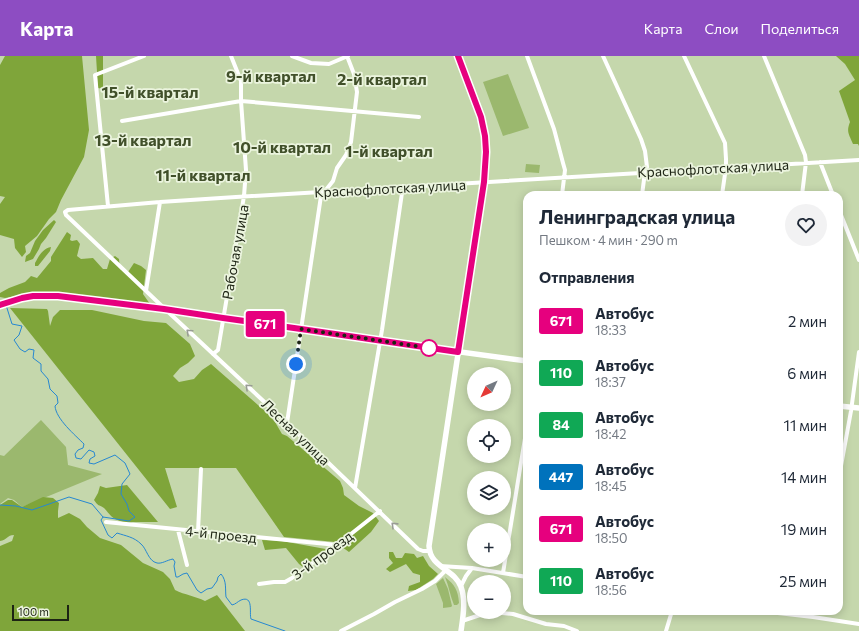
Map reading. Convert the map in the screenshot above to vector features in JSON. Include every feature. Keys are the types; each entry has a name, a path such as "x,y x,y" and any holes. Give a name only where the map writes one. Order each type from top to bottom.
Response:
{"main road":[{"path":"428,553 484,182 486,152 484,127 477,103 458,56"},
{"path":"0,305 33,296 58,296 164,309 523,360"},
{"path":"843,406 859,408"},
{"name":"Лесная улица","path":"428,553 440,566 457,580 461,586"},
{"path":"461,586 463,598 461,631"}],"street":[{"path":"108,206 96,75 144,56"},
{"name":"Рабочая улица","path":"213,354 218,350 244,196 246,170 241,81 231,56"},
{"path":"287,423 321,196 346,155 350,142 357,92 354,74 348,56 329,64 311,63 292,56"},
{"path":"527,56 554,129 565,170 562,191"},
{"path":"603,56 645,151 647,167 643,191"},
{"path":"684,56 725,143 726,167 723,191"},
{"path":"764,56 805,155 806,162 802,191"},
{"path":"122,121 242,101 355,110 419,117"},
{"name":"Краснофлотская улица","path":"65,212 68,210 108,206 244,196 859,160"},
{"path":"820,162 831,191"},
{"path":"355,488 380,341 403,186"},
{"path":"146,291 160,202"},
{"name":"Лесная улица","path":"65,212 66,215 164,309 287,423 418,548 428,553"},
{"path":"843,220 859,260"},
{"path":"843,455 852,407 859,352"},
{"path":"503,573 523,450"},
{"path":"198,532 201,469"},
{"name":"3-й проезд","path":"259,584 284,582 292,578 380,511"},
{"name":"4-й проезд","path":"106,522 337,545"},
{"path":"178,530 187,565"},
{"path":"440,566 472,568 523,576"},
{"path":"461,586 472,568"},
{"path":"341,631 422,589 446,570"},
{"path":"511,614 546,624 564,626 577,631"},
{"path":"666,631 671,615"},
{"path":"796,615 859,624"},
{"path":"462,621 468,619"}],"green space":[{"path":"5,56 82,56 89,130 84,157 56,212 37,236 25,246 26,252 22,257 15,248 14,239 0,235 0,204 5,197 0,196 0,65"},
{"path":"96,56 103,56 103,89 98,88"},
{"path":"836,56 859,56 859,146 858,144 853,144 849,135 848,128 850,122 839,91 855,80 845,64"},
{"path":"508,74 529,128 503,136 483,82"},
{"path":"526,164 540,165 539,173 525,172"},
{"path":"54,220 56,222 33,259 25,262 26,256 30,253 35,241 43,230"},
{"path":"67,232 71,235 70,240 77,240 80,244 77,256 81,259 93,258 103,269 107,269 110,259 115,256 119,259 120,269 128,272 134,263 146,270 143,294 150,304 70,294 29,294 5,298 0,297 0,293 25,282 31,276 37,278 51,261 51,257"},
{"path":"51,247 50,251 38,266 35,266 35,263 41,253 45,249"},
{"path":"10,308 47,309 50,326 53,317 60,310 92,310 144,321 166,323 190,344 195,356 180,368 173,376 179,382 194,379 202,370 211,364 266,412 275,422 282,434 287,436 340,481 344,495 359,506 373,513 379,521 371,532 349,552 335,542 284,537 236,468 165,468 177,507 170,509"},
{"path":"41,420 66,447 68,465 102,474 22,507 14,500 8,498 0,504 0,455 4,456"},
{"path":"127,485 158,522 122,522 111,516 94,500 100,486 106,488"},
{"path":"43,497 53,498 59,503 58,518 69,513 80,519 100,538 121,545 143,563 163,572 170,579 175,590 205,601 217,595 245,631 0,631 0,546 12,541 14,535 0,541 0,505 8,500 12,500 22,507"},
{"path":"262,540 282,541 331,550 304,568 286,548 265,550"},
{"path":"389,552 393,552 396,558 402,558 405,553 414,554 417,558 423,556 429,566 438,574 416,590 408,591 409,586 420,582 420,575 413,573 406,564 390,572 386,569 393,563 389,558"},
{"path":"445,577 454,585 457,591 459,603 457,605 454,605"},
{"path":"443,578 448,589 451,607 443,608 443,603 436,584"}],"waterway":[{"path":"6,305 12,324 22,326 19,335 14,340 20,349 25,352 29,349 34,350 33,358 41,364 41,371 48,379 50,389 57,396 58,403 55,406 56,411 66,426 84,444 83,448 78,450 75,454 76,458 81,459 89,450 94,452 95,456 90,459 89,463 94,464 115,455 125,463 130,474 122,484 121,494 129,511 135,517 129,521 103,517 101,520 108,535 112,538 117,533 136,540 143,546 154,562 161,563 173,559 175,562 174,566 176,577 187,573 197,590 201,593 212,588 221,574 225,582 226,597 232,605 241,600 248,600 251,619 285,631"},
{"path":"0,505 16,506 32,510 69,497 92,504 103,517"}],"bus line":[{"name":"671","path":"0,305 33,296 58,296 164,309 458,352 484,182 486,152 484,127 477,103 458,56"}],"district":[{"name":"9-й квартал","path":"271,75"},
{"name":"2-й квартал","path":"382,78"},
{"name":"15-й квартал","path":"150,91"},
{"name":"13-й квартал","path":"143,139"},
{"name":"10-й квартал","path":"282,146"},
{"name":"1-й квартал","path":"389,150"},
{"name":"11-й квартал","path":"203,174"}],"route":[{"path":"296,364 301,329 429,348"}]}
